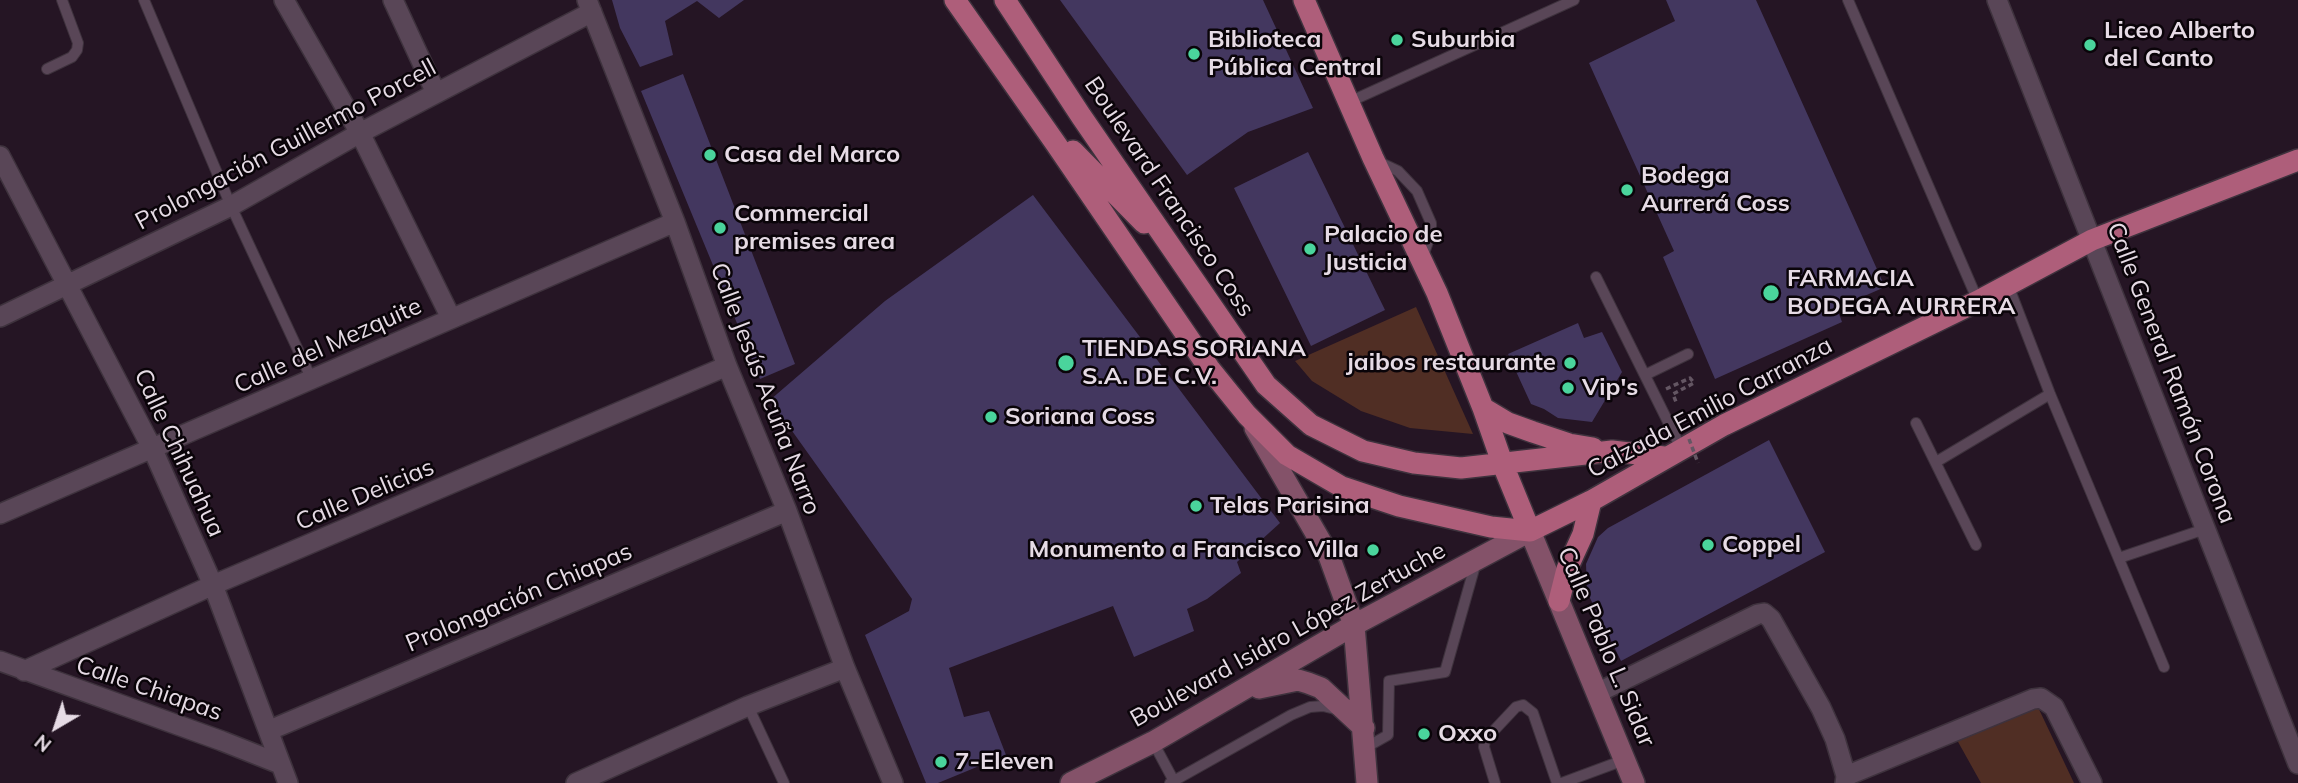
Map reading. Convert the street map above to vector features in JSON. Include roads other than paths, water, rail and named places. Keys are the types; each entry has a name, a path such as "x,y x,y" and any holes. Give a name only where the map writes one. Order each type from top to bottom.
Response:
{"main road":[{"name":"Boulevard Francisco Coss","path":"1005,0 1266,386 1311,425 1363,451 1414,463 1461,468 1612,451 1678,448"},
{"path":"956,1 1209,368 1247,415 1287,454 1342,487 1399,506 1492,527 1530,531 1483,408 1421,260 1348,103 1304,0"},
{"path":"996,58 1059,124 1071,124 1081,116"},
{"path":"1056,144 1077,154 1187,267"},
{"name":"Calzada Emilio Carranza","path":"1530,531 1591,501 1678,448 1978,301 2092,240 2298,160"},
{"path":"1483,408 1508,423 1533,432 1569,444 1612,451"},
{"path":"1247,415 1329,556 1354,625 1367,783"},
{"path":"1559,601 1567,569 1583,534 1591,501"},
{"name":"Boulevard Isidro López Zertuche","path":"1071,783 1153,742 1354,625 1530,531"},
{"name":"Calle Pablo L. Sidar","path":"1530,531 1634,783"},
{"path":"1243,691 1298,680 1321,688 1346,712 1365,738"}],"street":[{"path":"284,0 360,133 451,318"},
{"path":"393,0 436,93"},
{"name":"Calle General Ramón Corona","path":"1997,0 2298,764"},
{"name":"Prolongación Guillermo Porcell","path":"0,317 231,206 589,6"},
{"name":"Calle Jesús Acuña Narro","path":"589,6 675,222 727,366 787,511 845,668 893,783"},
{"name":"Calle Chihuahua","path":"0,156 153,450 213,585 288,783"},
{"name":"Calle del Mezquite","path":"0,514 675,222"},
{"name":"Calle Delicias","path":"23,671 213,585 727,366"},
{"name":"Prolongación Chiapas","path":"270,730 787,511"},
{"path":"1597,693 1758,614 1764,614 1771,618 1821,708 1835,738 1845,779 2041,698 2054,707 2092,783"},
{"name":"Calle Chiapas","path":"0,661 280,764"},
{"path":"576,783 748,706 845,668"}],"lane":[{"path":"47,69 72,57 78,50 78,43 62,0"},
{"path":"144,0 231,206 312,381"},
{"path":"1348,103 1574,0"},
{"path":"1848,0 1978,301"},
{"path":"1596,277 1678,448"},
{"path":"2008,284 2050,394 2164,667"},
{"path":"1645,375 1688,354"},
{"path":"1936,462 2050,394"},
{"path":"1916,424 1976,545"},
{"path":"2119,558 2205,529"},
{"path":"1365,738 1388,735 1389,681 1445,672 1477,559"},
{"path":"1495,783 1484,747 1485,740 1516,707 1523,705 1533,713 1560,783 1625,760"},
{"path":"748,706 784,783"},
{"path":"1153,742 1173,782 1310,707 1323,706 1346,712"}],"place":[{"name":"Suburbia","path":"1397,40"},
{"name":"Liceo Alberto del Canto","path":"2090,45"},
{"name":"Biblioteca Pública Central","path":"1194,54"},
{"name":"Casa del Marco","path":"710,155"},
{"name":"Bodega Aurrerá Coss","path":"1627,190"},
{"name":"Commercial premises area","path":"720,228"},
{"name":"Palacio de Justicia","path":"1310,249"},
{"name":"FARMACIA BODEGA AURRERA","path":"1771,293"},
{"name":"TIENDAS SORIANA S.A. DE C.V.","path":"1066,363"},
{"name":"jaibos restaurante","path":"1570,363"},
{"name":"Vip's","path":"1568,388"},
{"name":"Soriana Coss","path":"991,417"},
{"name":"Telas Parisina","path":"1196,506"},
{"name":"Coppel","path":"1708,545"},
{"name":"Monumento a Francisco Villa","path":"1373,550"},
{"name":"Oxxo","path":"1424,734"},
{"name":"7-Eleven","path":"941,762"}]}
